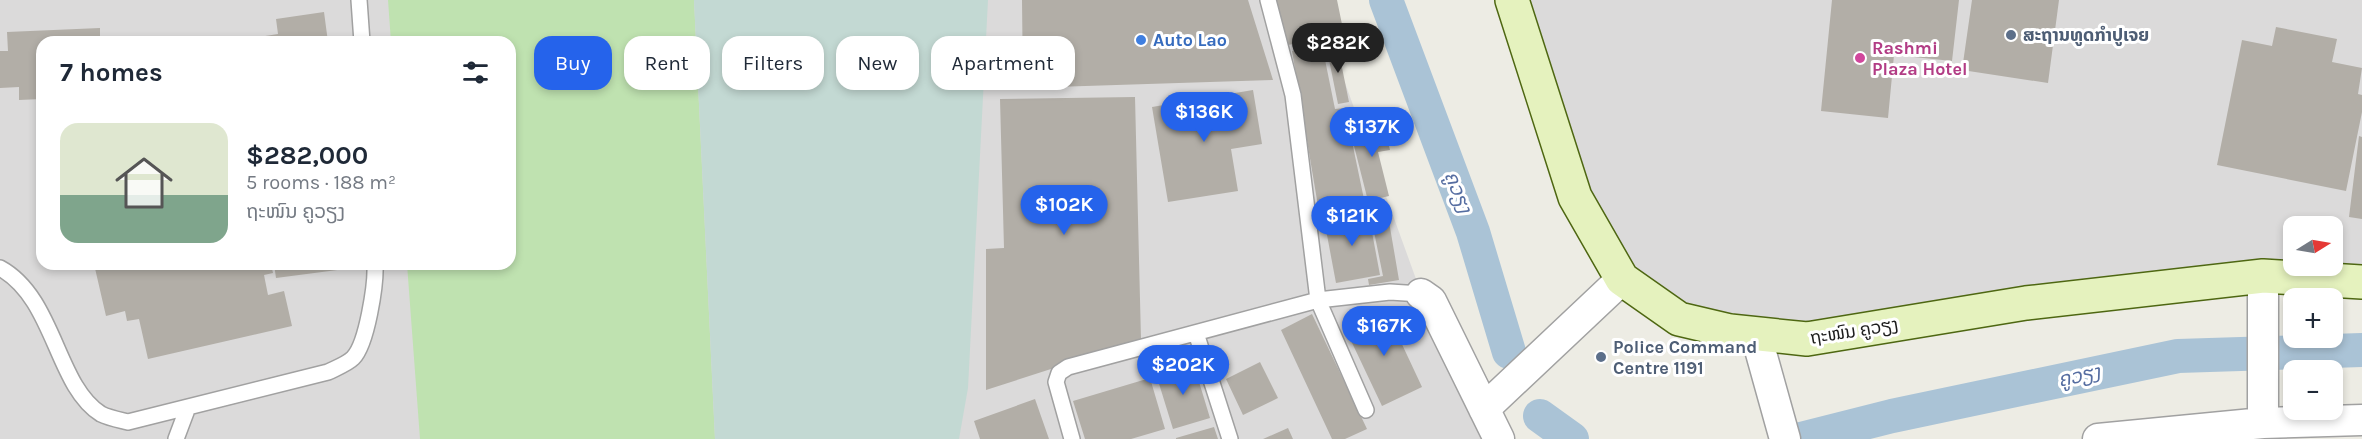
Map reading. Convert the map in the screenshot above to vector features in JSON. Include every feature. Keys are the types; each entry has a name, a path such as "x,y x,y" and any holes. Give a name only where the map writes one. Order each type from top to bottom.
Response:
{"street":[{"name":"ຖະໜົນ ຄູວຽງ","path":"1512,0 1575,197 1622,279 1679,319 1756,335 1808,339 2026,303 2263,276 2362,282"},
{"path":"2263,276 2264,416"},
{"path":"1484,409 1622,279"},
{"path":"1421,294 1431,302 1499,439"},
{"path":"1756,335 1785,439"},
{"path":"2098,439 2264,416 2346,426"}],"lane":[{"path":"359,0 362,36"},
{"path":"1268,0 1293,95 1318,300 1366,410"},
{"path":"0,268 14,276 46,320 81,396 102,415 128,422 328,372 353,358 365,332 371,306 374,270"},
{"path":"1072,439 1056,382 1059,373 1068,367 1318,300 1390,292 1421,294"},
{"path":"1196,333 1230,439"},
{"path":"176,439 188,407"}],"shaded area":[{"path":"0,0 1315,0 1437,337 1487,439 0,439"},
{"path":"694,0 988,0 986,36 931,36 931,90 983,90 968,388 959,439 715,439 698,90 710,90 710,36 696,36"},
{"path":"1512,0 2362,0 2362,284 2239,280 2026,321 1807,339 1755,335 1622,279"}],"green space":[{"path":"388,0 694,0 696,36 624,36 624,90 698,90 715,439 420,439 407,270 516,270 516,36 391,36"}],"building":[{"name":"Auto Lao","path":"1022,0 1248,0 1273,80 1075,86 1075,36 1022,36"},
{"path":"1274,0 1337,0 1344,34 1283,46"},
{"name":"Rashmi Plaza Hotel","path":"1832,0 1959,0 1952,61 1894,55 1888,118 1821,111"},
{"name":"ສະຖານທູດກຳປູເຈຍ","path":"1972,0 2059,0 2048,83 1962,70"},
{"path":"324,12 327,36 265,36 278,34 276,19"},
{"path":"2276,27 2337,39 2332,62 2362,68 2358,94 2362,95 2362,112 2346,191 2217,165 2242,40 2272,46"},
{"path":"100,28 100,36 36,36 36,99 19,100 19,87 0,88 0,51 8,51 7,32"},
{"path":"1337,43 1349,102 1338,104 1326,45"},
{"path":"1322,45 1335,109 1345,108 1365,204 1319,212 1292,51"},
{"path":"1253,90 1262,144 1231,149 1238,191 1168,202 1152,107"},
{"path":"1135,97 1141,340 986,390 986,249 1004,248 1000,99"},
{"path":"1383,122 1390,150 1378,152 1389,196 1368,201 1350,130"},
{"path":"2359,136 2362,137 2362,219 2349,217"},
{"path":"1386,204 1399,280 1369,285 1368,279 1383,276 1369,207"},
{"path":"1368,211 1380,275 1336,283 1324,219"},
{"path":"95,270 272,270 273,273 264,275 268,295 284,291 292,326 148,359 139,319 127,321 125,311 106,316"},
{"path":"275,270 337,270 276,278"},
{"path":"1385,308 1422,387 1382,406 1345,328"},
{"path":"1312,314 1367,429 1345,439 1332,439 1281,330"},
{"path":"1193,362 1210,418 1173,429 1156,374"},
{"path":"1260,362 1278,398 1243,415 1226,379"},
{"path":"1150,378 1165,429 1131,439 1085,439 1073,401"},
{"path":"1035,399 1049,439 980,439 974,421"},
{"path":"1214,427 1218,439 1176,439 1176,438"},
{"path":"1288,428 1293,439 1263,439"}],"waterway":[{"name":"ຄູວຽງ","path":"1386,0 1473,232 1509,352"},
{"name":"ຄູວຽງ","path":"1801,439 1892,416 2178,356 2362,350"},
{"name":"ຄູວຽງ","path":"1540,416 1572,439"}],"place":[{"name":"ສະຖານທູດກຳປູເຈຍ","path":"2011,35"},
{"name":"Auto Lao","path":"1141,40"},
{"name":"Rashmi Plaza Hotel","path":"1860,58"},
{"name":"Police Command Centre 1191","path":"1601,357"}]}
